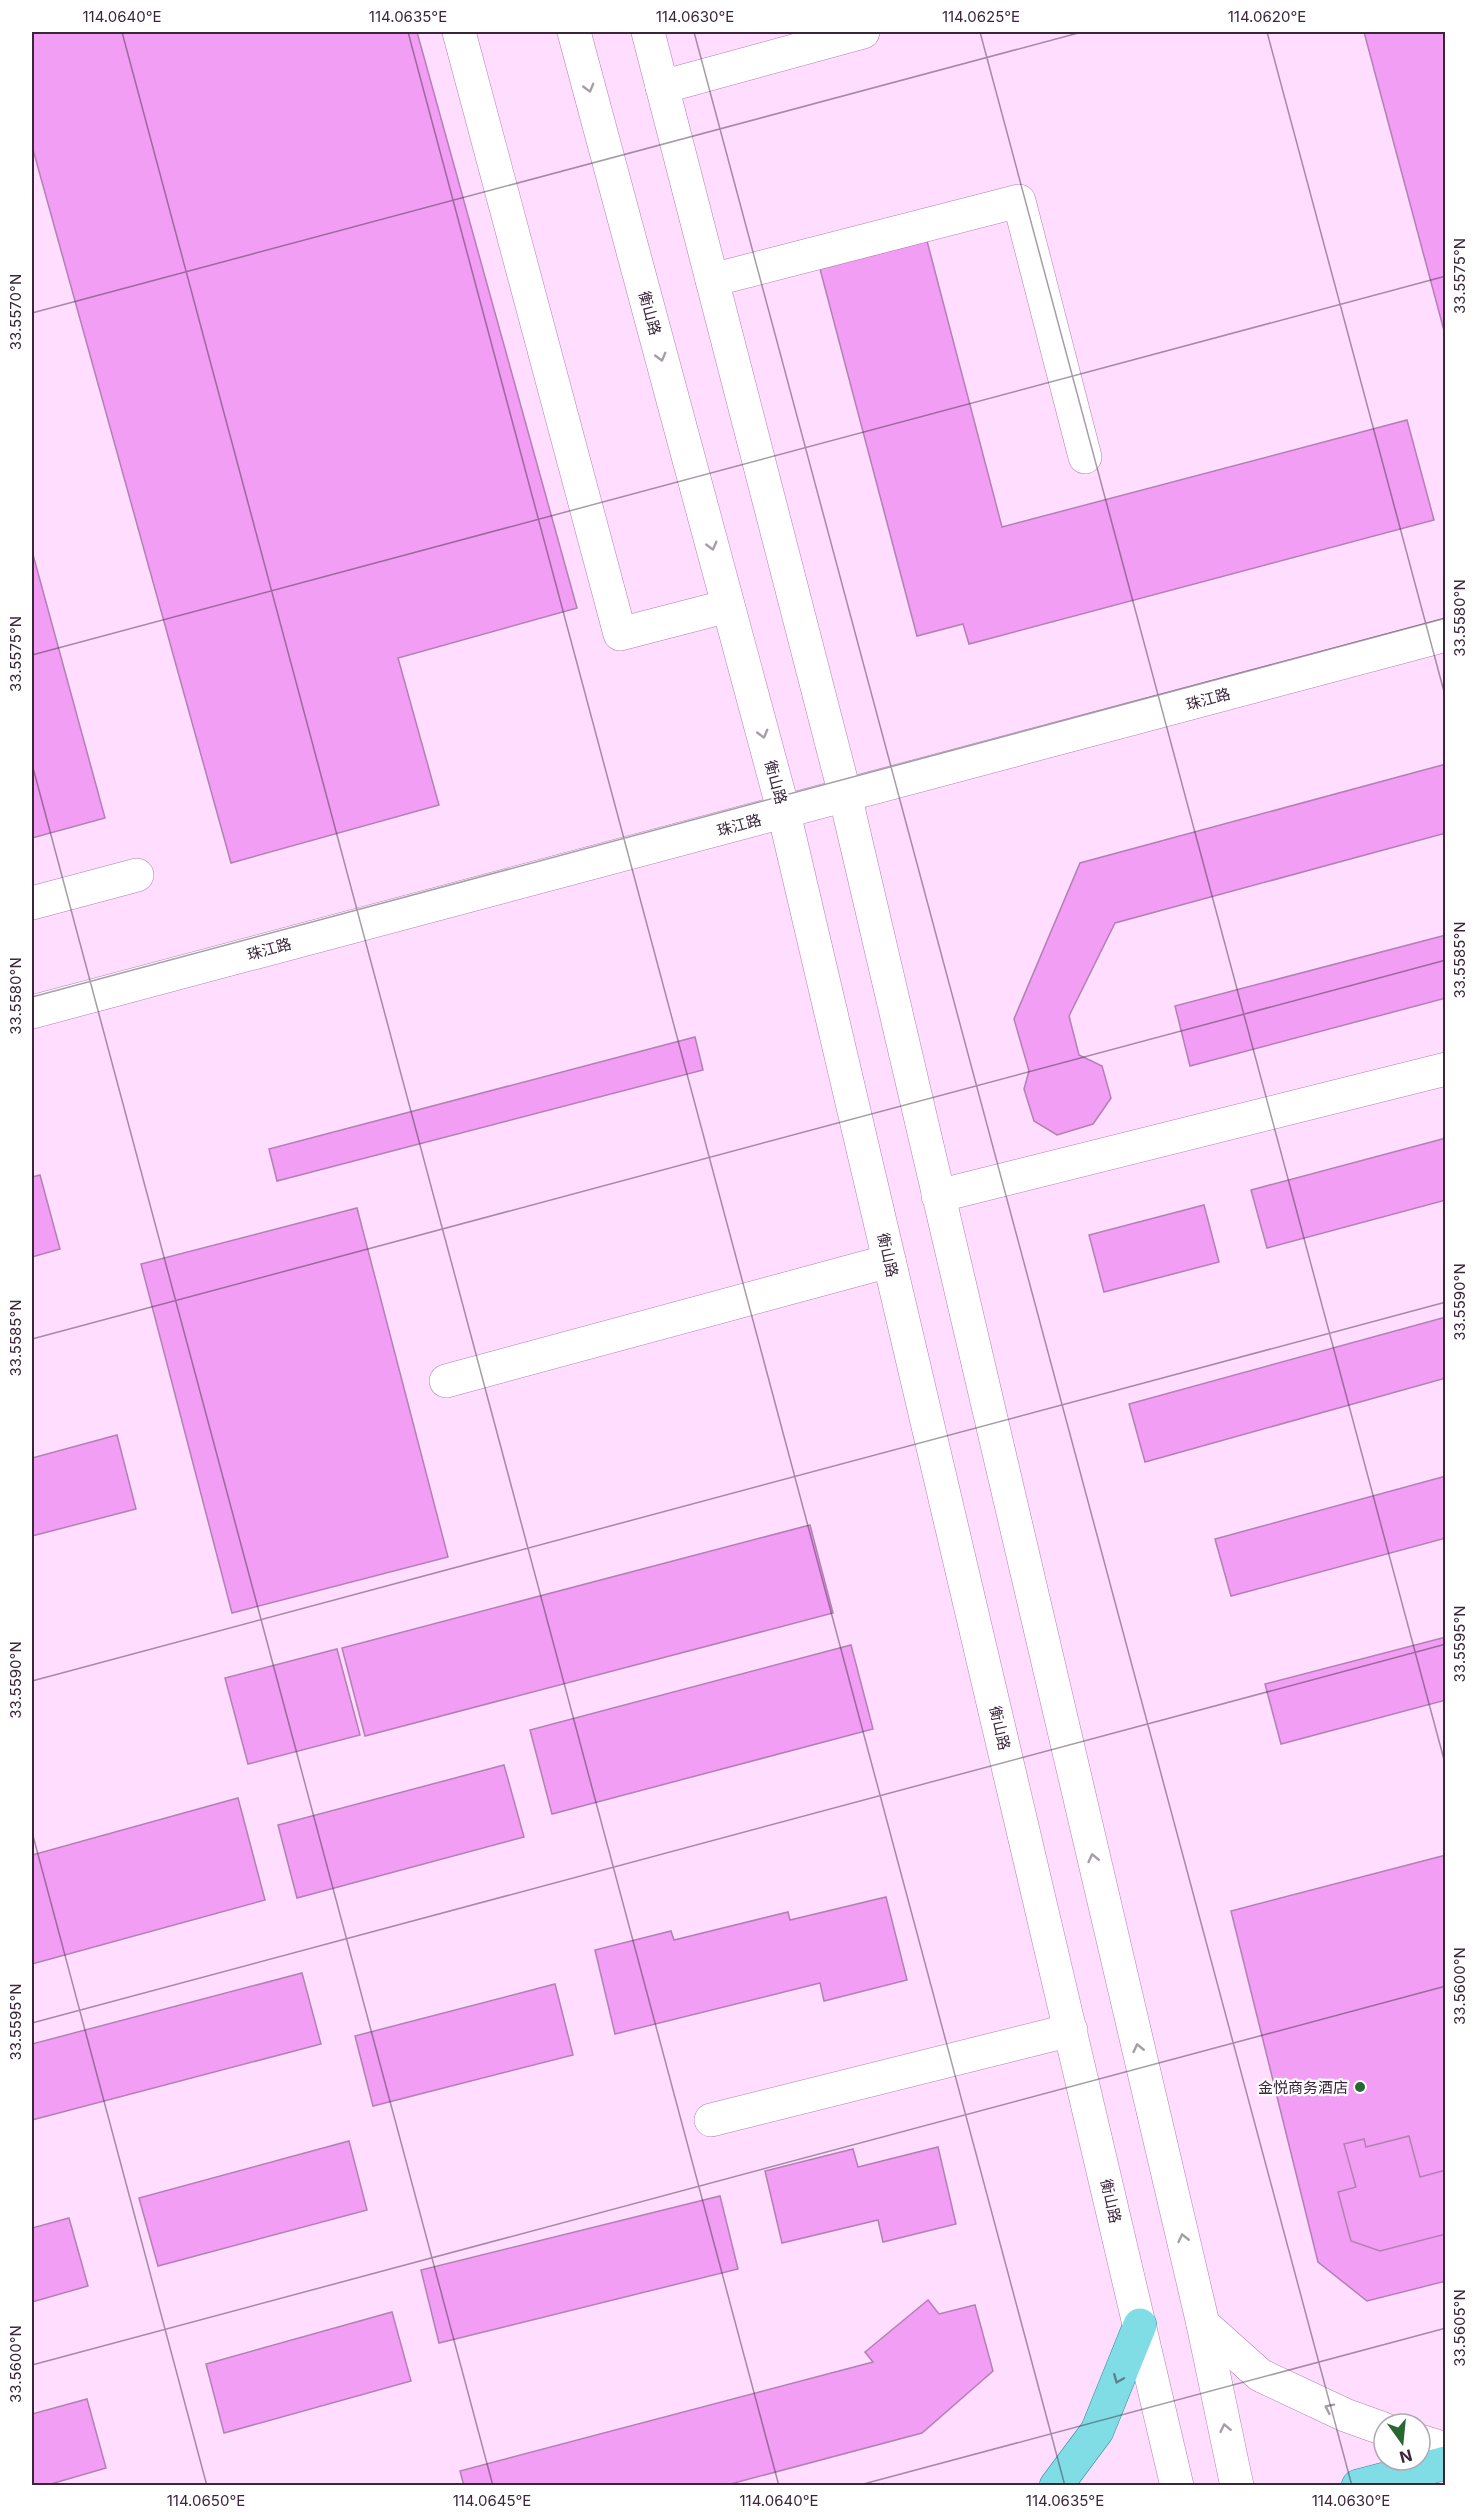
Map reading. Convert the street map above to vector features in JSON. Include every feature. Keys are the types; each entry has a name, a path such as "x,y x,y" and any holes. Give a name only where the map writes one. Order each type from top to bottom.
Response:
{"main road":[{"path":"1056,2486 1097,2431 1140,2325"},
{"path":"1358,2486 1446,2463"}],"street":[{"path":"459,32 620,634 728,606"},
{"name":"衡山路","path":"574,32 784,813 1177,2486"},
{"path":"648,32 845,795 1203,2324 1237,2486"},
{"path":"662,87 863,32"},
{"path":"712,280 1019,201 1085,457"},
{"name":"珠江路","path":"32,1012 1446,635"},
{"path":"32,903 137,875"},
{"path":"938,1196 1446,1069"},
{"path":"446,1381 889,1261"},
{"path":"711,2120 1071,2030"},
{"path":"1203,2324 1260,2375 1345,2415 1372,2424"}],"building":[{"path":"32,32 417,32 577,608 398,658 439,805 231,863 32,146"},
{"path":"1364,32 1446,32 1446,338"},
{"path":"927,241 1002,527 1407,420 1434,520 969,644 963,624 917,636 820,269"},
{"path":"32,551 105,818 32,838"},
{"path":"1446,764 1446,833 1115,923 1069,1016 1079,1055 1102,1066 1111,1098 1093,1124 1057,1135 1034,1121 1024,1089 1029,1071 1014,1019 1080,863"},
{"path":"1446,935 1446,998 1190,1066 1175,1006"},
{"path":"695,1037 703,1070 277,1181 269,1149"},
{"path":"1446,1138 1446,1200 1267,1248 1251,1190"},
{"path":"40,1175 60,1249 32,1257 32,1177"},
{"path":"1204,1205 1219,1262 1104,1292 1089,1235"},
{"path":"357,1208 448,1557 232,1613 141,1264"},
{"path":"1446,1317 1446,1378 1145,1462 1129,1404"},
{"path":"117,1435 136,1509 32,1536 32,1458"},
{"path":"1446,1476 1446,1538 1231,1596 1215,1539"},
{"path":"810,1525 833,1613 365,1736 342,1648"},
{"path":"1446,1637 1446,1700 1281,1744 1265,1684"},
{"path":"851,1645 873,1729 552,1814 530,1730"},
{"path":"337,1649 360,1735 248,1764 225,1678"},
{"path":"504,1765 524,1837 297,1898 278,1825"},
{"path":"238,1798 265,1900 32,1964 32,1855"},
{"name":"金悦商务酒店","path":"1446,1855 1446,2281 1367,2301 1318,2262 1231,1911"},
{"path":"886,1897 907,1980 824,2001 820,1983 615,2034 595,1950 671,1931 674,1940 788,1912 790,1920"},
{"path":"302,1973 321,2044 32,2120 32,2044"},
{"path":"555,1984 573,2055 373,2106 355,2036"},
{"path":"1409,2136 1420,2177 1446,2170 1446,2234 1380,2251 1351,2241 1338,2192 1356,2187 1344,2144 1364,2139 1366,2147"},
{"path":"349,2141 367,2210 158,2266 139,2198"},
{"path":"938,2147 956,2224 883,2242 878,2220 782,2243 765,2171 853,2149 858,2167"},
{"path":"720,2196 738,2269 439,2343 421,2270"},
{"path":"69,2218 88,2286 32,2302 32,2228"},
{"path":"928,2300 939,2314 975,2305 993,2371 922,2433 723,2486 464,2486 460,2471 873,2362 865,2352"},
{"path":"392,2312 411,2381 224,2433 206,2364"},
{"path":"87,2399 106,2468 44,2486 32,2486 32,2414"}],"place":[{"name":"金悦商务酒店","path":"1360,2087"}]}
